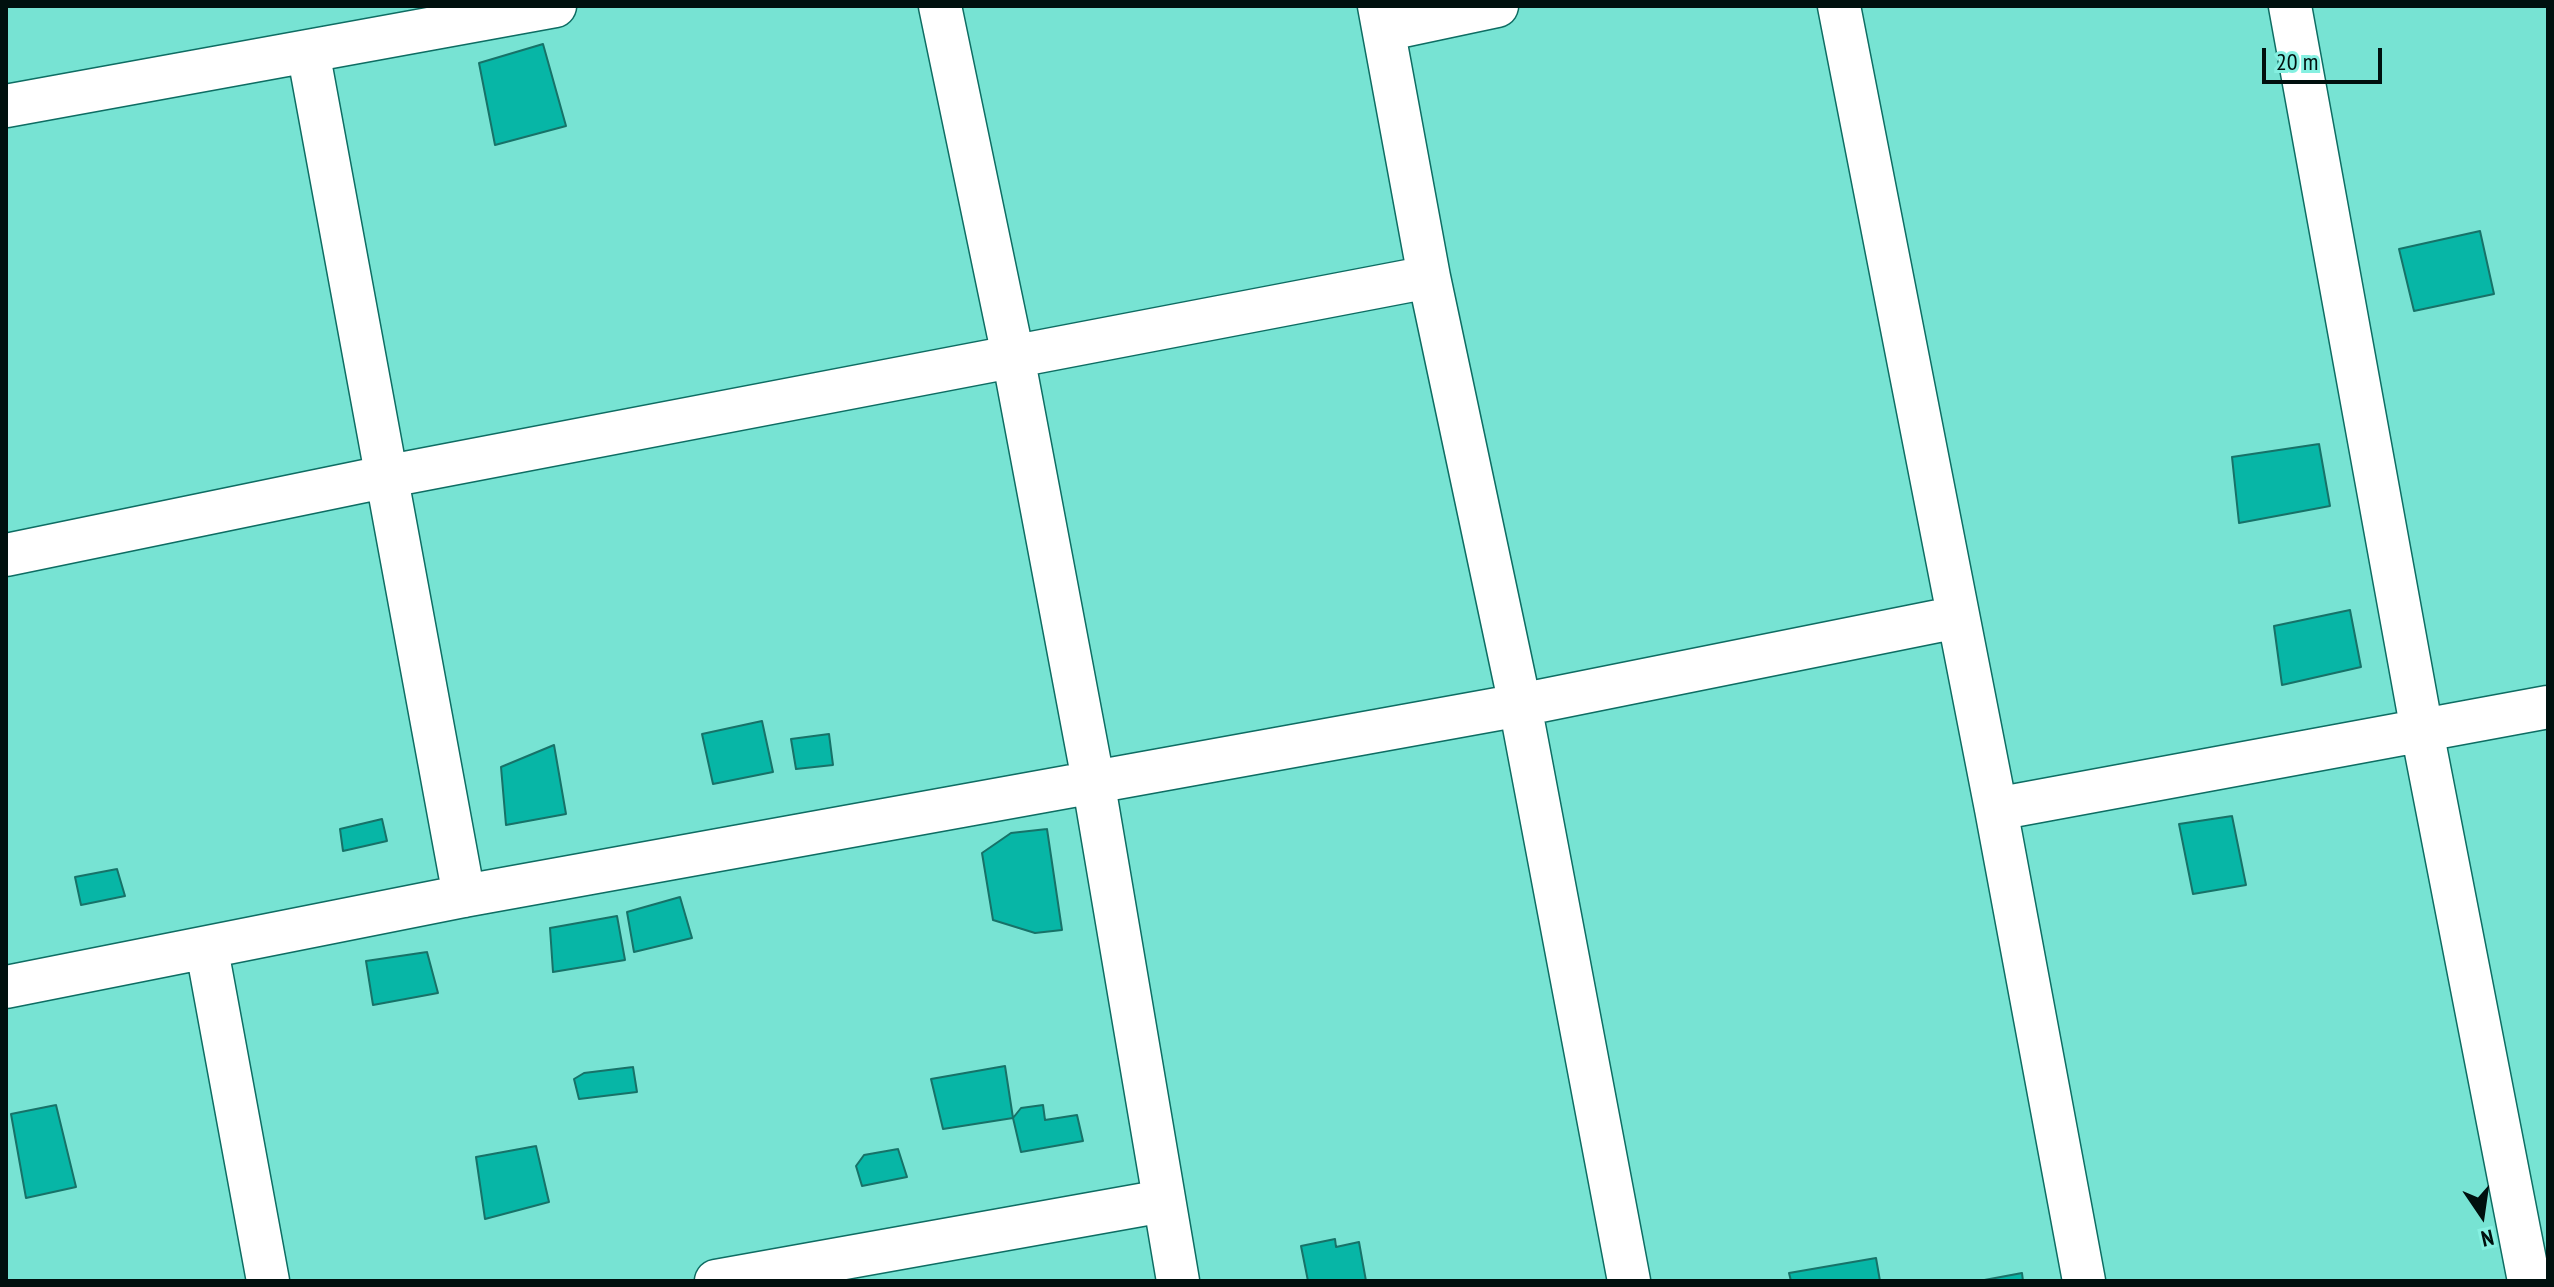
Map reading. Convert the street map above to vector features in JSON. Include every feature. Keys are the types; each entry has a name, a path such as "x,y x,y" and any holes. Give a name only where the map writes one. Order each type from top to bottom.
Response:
{"street":[{"path":"6,106 555,6"},
{"path":"940,6 1013,356 1093,780 1178,1281"},
{"path":"1497,6 1381,18 1429,277 1520,705 1629,1281"},
{"path":"1839,6 1996,809 2084,1281"},
{"path":"2290,6 2422,731 2529,1281"},
{"path":"308,51 384,477 464,896"},
{"path":"6,555 384,477 1429,277"},
{"path":"6,987 207,950 464,896 1520,705 1958,617"},
{"path":"1996,809 2548,707"},
{"path":"207,950 268,1281"},
{"path":"716,1281 1163,1201"}],"building":[{"path":"543,44 566,126 495,145 479,63"},
{"path":"2480,231 2494,294 2414,311 2399,249"},
{"path":"2319,444 2330,506 2239,523 2232,457"},
{"path":"2350,610 2361,667 2282,685 2274,626"},
{"path":"762,721 773,772 713,784 702,734"},
{"path":"829,734 833,765 796,769 791,739"},
{"path":"554,745 566,814 506,825 501,767"},
{"path":"2232,816 2246,885 2193,894 2179,824"},
{"path":"382,819 387,841 343,851 340,829"},
{"path":"1047,829 1062,930 1035,933 993,920 982,853 1011,833"},
{"path":"117,869 125,896 81,905 75,877"},
{"path":"680,897 692,938 634,952 627,912"},
{"path":"617,916 625,960 553,972 550,928"},
{"path":"427,952 438,993 373,1005 366,961"},
{"path":"1005,1066 1013,1118 943,1129 931,1079"},
{"path":"633,1067 637,1092 579,1099 574,1079 584,1073"},
{"path":"56,1105 76,1187 26,1198 11,1114"},
{"path":"1043,1105 1045,1120 1077,1115 1083,1141 1021,1152 1013,1118 1021,1108"},
{"path":"536,1146 549,1202 485,1219 476,1157"},
{"path":"898,1149 907,1177 862,1186 856,1166 864,1155"},
{"path":"1335,1239 1336,1247 1359,1242 1366,1281 1308,1281 1301,1246"},
{"path":"1876,1258 1880,1281 1791,1281 1789,1273"},
{"path":"2022,1273 2023,1281 1979,1281"}]}
